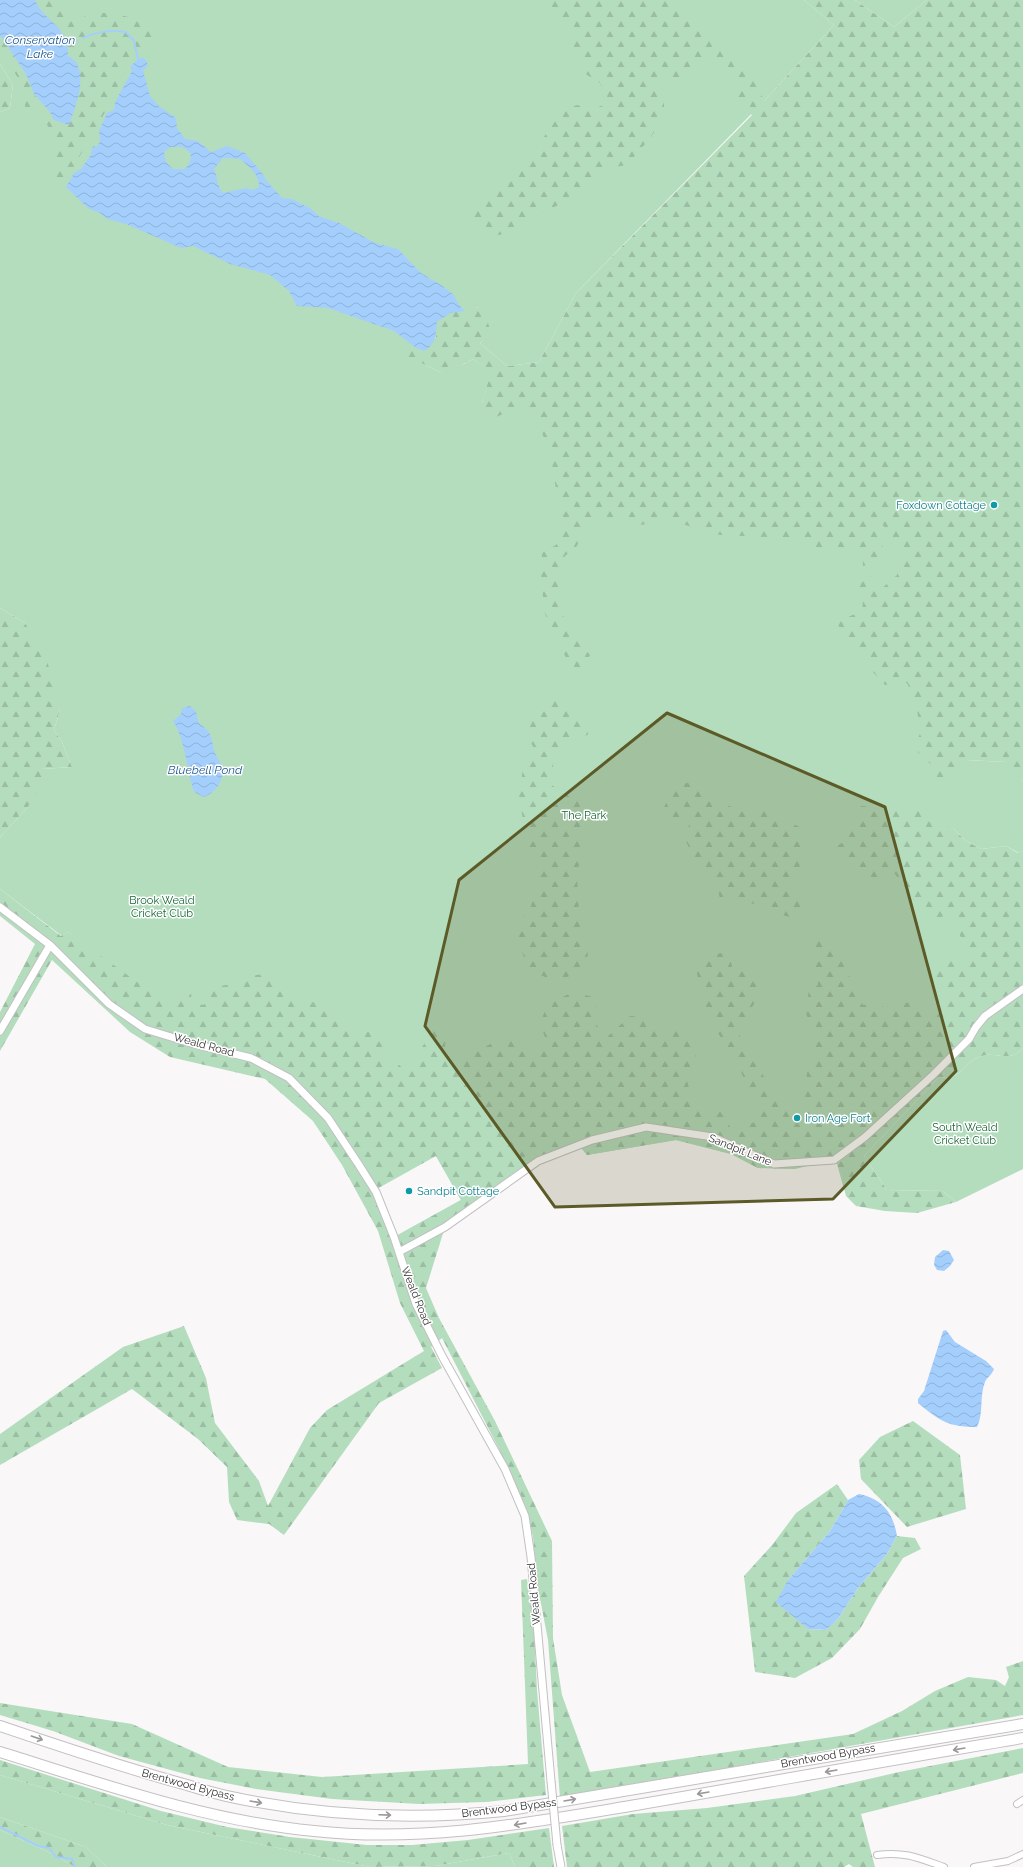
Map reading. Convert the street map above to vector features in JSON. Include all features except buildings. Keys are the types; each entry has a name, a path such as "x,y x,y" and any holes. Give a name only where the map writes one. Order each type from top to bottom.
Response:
{"highway":[{"name":"Brentwood Bypass","path":"0,1726 152,1776 235,1798 283,1806 345,1813 433,1816 465,1815 504,1811 1023,1724"},
{"name":"Brentwood Bypass","path":"0,1752 172,1804 254,1823 321,1832 419,1835 510,1826 1023,1738"}],"street":[{"name":"Weald Road","path":"0,907 50,945 109,1004 146,1029 194,1044 251,1058 289,1078 328,1118 376,1192 399,1252 416,1304 442,1356 503,1464 525,1516 532,1565 561,1867"},
{"path":"0,1031 50,945"},
{"name":"Sandpit Lane","path":"399,1252 445,1227 538,1161 592,1140 646,1127 713,1137 774,1164 834,1160 865,1137 940,1070 969,1039 985,1016 1023,990"},
{"path":"877,1855 901,1853 944,1867"},
{"path":"974,1867 1008,1861 1023,1854"}],"highlighted area":[{"path":"667,713 885,807 956,1071 833,1199 555,1207 425,1026 459,880"}],"green space":[{"path":"0,0 804,0 834,25 764,101 576,293 539,362 507,366 480,343 490,332 478,307 465,311 436,337 416,348 421,363 440,372 464,364 473,359 492,372 482,403 515,396 925,457 966,760 1006,762 1023,782 1023,851 1019,853 1006,846 981,849 966,841 953,828 1011,997 795,1169 758,1168 731,1154 676,1140 587,1155 579,1145 538,1161 394,1237 461,1200 436,1156 328,1119 221,1050 68,932 62,936 0,889 0,837 28,807 41,769 72,767 62,742 54,730 60,710 25,623 0,608 0,112 10,108 13,85 0,64"},
{"path":"35,0 56,0 80,20 90,12 119,15 139,20 147,25 153,32 156,41 150,47 133,56 104,114 62,187 52,189 57,141 40,113 47,109 55,120 77,62 68,56 64,37 39,8"},
{"path":"552,0 668,0 736,56 751,72 764,101 834,25 804,0 855,0 894,27 927,0 1023,0 1023,782 1019,778 1009,775 1006,762 966,760 937,782 935,768 913,748 921,732 915,700 907,683 885,685 860,658 836,622 862,611 863,600 850,588 870,575 880,590 897,575 901,546 879,521 876,534 885,551 876,563 863,566 862,551 817,551 790,538 720,535 668,520 641,525 621,517 581,521 583,533 577,546 565,556 559,567 558,604 572,634 590,655 581,673 569,673 565,656 545,614 541,579 542,552 556,545 566,527 558,503 551,457 538,422 518,408 496,417 482,403 491,372 473,359 452,370 440,372 421,363 406,360 409,343 416,348 436,337 436,322 450,313 478,307 486,317 491,332 480,343 507,366 539,362 576,293 752,115 738,104 734,81 707,60 688,78 676,84 662,78 657,87 664,95 664,116 651,137 627,165 609,168 575,198 545,211 506,233 495,236 485,231 478,225 473,216 476,203 527,158 550,129 563,108 578,105 589,111 610,102 600,83 584,73 568,30 545,10"},
{"path":"855,0 927,0 894,27"},
{"path":"0,35 26,74 34,94 42,103 25,110 25,100 18,78 0,49"},
{"path":"0,64 13,85 10,108 0,112"},
{"path":"0,608 25,623 47,660 60,710 54,730 62,742 72,767 41,769 43,783 28,807 0,837"},
{"path":"550,694 558,695 586,719 588,735 568,741 558,750 553,765 550,784 580,803 583,838 577,877 579,912 588,955 580,972 567,977 549,979 528,969 518,939 520,921 529,912 540,878 526,838 519,797 523,768 533,746 525,736 535,715"},
{"path":"698,782 713,800 740,810 763,807 803,829 802,864 790,876 786,885 809,905 801,920 782,915 762,904 736,903 720,899 716,881 703,873 685,840 690,821 660,815 676,784"},
{"path":"861,806 924,810 932,822 953,828 966,841 981,849 1006,846 1018,853 1023,851 1023,1048 1018,1053 1007,1056 982,1056 973,1060 961,1072 954,1076 938,1078 864,1156 887,1190 943,1191 956,1202 917,1213 885,1211 856,1206 846,1196 837,1164 832,1163 812,1165 795,1169 758,1168 731,1154 676,1140 587,1155 579,1145 538,1161 445,1227 426,1288 439,1318 495,1421 552,1541 553,1638 562,1695 590,1772 853,1734 902,1711 935,1691 968,1677 996,1680 1005,1686 1009,1677 1006,1667 1023,1661 1023,1715 560,1798 548,1640 537,1583 533,1537 527,1510 498,1447 442,1338 431,1347 442,1368 379,1403 284,1535 269,1524 237,1520 229,1502 227,1467 198,1439 132,1389 0,1465 0,1434 123,1347 184,1326 206,1378 215,1423 259,1481 268,1506 310,1428 327,1410 424,1351 400,1303 378,1231 342,1165 313,1121 265,1079 170,1057 130,1032 52,960 0,1051 0,1012 35,944 0,916 0,889 61,936 68,932 169,1005 182,989 191,994 192,1001 203,1005 207,1002 204,997 207,988 232,984 247,976 264,974 295,1003 317,1002 332,1007 358,1032 377,1031 383,1043 382,1054 396,1062 409,1074 424,1057 422,1047 437,1025 446,1031 445,1049 454,1058 467,1055 474,1044 483,1048 496,1041 518,1037 528,1056 540,1056 547,1043 540,1023 548,1004 573,992 597,998 595,1022 605,1039 630,1016 649,1017 662,1027 681,1030 693,1040 696,1055 687,1077 689,1088 703,1108 722,1110 731,1129 758,1121 758,1108 736,1061 718,1033 700,994 697,973 704,956 721,953 731,962 733,970 748,972 758,980 760,994 738,1030 741,1040 751,1051 770,1089 793,1109 804,1113 807,1072 815,1054 814,1031 806,1014 809,989 818,985 810,942 823,931 839,953 863,1005 877,1001 884,1008 900,1003 912,1003 937,1014 948,1004 950,998 948,991 935,980 931,969 942,959 966,962 962,940 951,915 929,919 912,902 903,884 894,873 872,881 846,856 839,853 837,846 846,840","holes":["436,1156 461,1200 394,1237 375,1190"]},
{"name":"South Weald Cricket Club","path":"1023,1048 1023,1169 956,1202 943,1191 887,1190 864,1156 938,1078 950,1077 958,1074 973,1060 982,1056 1007,1056 1018,1053"},
{"path":"913,1421 960,1455 966,1509 907,1527 861,1479 859,1460 880,1437"},
{"path":"837,1484 848,1500 830,1531 788,1580 808,1629 826,1630 838,1619 858,1588 887,1554 897,1536 915,1538 921,1549 903,1558 860,1629 832,1658 795,1678 755,1672 744,1576 773,1544 796,1513"},
{"path":"527,1579 534,1628 537,1690 546,1795 486,1802 419,1804 332,1799 256,1789 200,1778 119,1756 53,1731 0,1715 0,1703 132,1724 228,1767 322,1777 528,1764 521,1580"},
{"path":"1023,1748 1023,1773 861,1814 875,1867 853,1867 849,1864 844,1867 567,1867 562,1826 633,1814 707,1808 795,1796 899,1772"},
{"path":"0,1760 161,1811 227,1827 290,1837 367,1845 412,1845 468,1840 549,1828 554,1867 515,1867 509,1853 435,1866 370,1867 167,1825 0,1775"},
{"path":"0,1775 167,1825 370,1867 107,1867 86,1847 0,1817"},
{"path":"0,1817 86,1847 107,1867 75,1867 53,1854 0,1830"},
{"path":"0,1830 53,1854 75,1867 0,1867"},
{"path":"509,1853 515,1867 373,1867 435,1866"}],"water":[{"name":"Conservation Lake","path":"0,0 35,0 39,8 60,30 64,37 67,45 68,56 76,63 80,79 79,95 69,125 54,120 50,112 34,94 26,74 0,35"},
{"path":"143,58 146,60 148,66 143,70 150,96 159,106 176,118 177,128 185,139 198,141 211,152 227,146 245,153 282,198 292,199 310,208 319,216 339,223 375,243 398,249 421,273 454,295 459,305 465,311 450,313 437,322 436,335 433,342 424,351 416,348 394,331 328,308 297,306 289,291 270,275 230,264 193,246 181,248 126,224 107,219 100,213 89,209 66,187 74,173 81,169 90,156 93,146 97,147 100,141 99,131 107,113 114,110 115,102 132,71 130,67 138,59","holes":["171,147 183,147 190,153 190,161 184,169 173,169 166,162 164,152","223,158 240,159 256,175 259,187 253,190 246,188 223,193 219,186 214,169"]},
{"name":"Bluebell Pond","path":"190,706 196,713 200,724 209,732 223,771 219,785 216,789 204,797 194,792 181,738 173,721 181,714 182,708"},
{"path":"943,1250 949,1251 954,1260 944,1271 937,1270 934,1265 935,1257"},
{"path":"946,1330 955,1342 986,1361 994,1369 986,1380 983,1388 980,1416 977,1427 959,1426 945,1422 918,1403 918,1399 924,1391 943,1331"},
{"path":"859,1494 874,1499 885,1508 893,1520 897,1536 887,1554 858,1588 838,1619 826,1630 808,1629 776,1602 788,1580 830,1531 848,1500"}],"waterway":[{"path":"83,38 104,32 126,32 134,41 138,59"},
{"path":"68,45 76,41"},
{"path":"0,1827 38,1846 49,1848 56,1857 72,1859 75,1867"}],"place":[{"name":"Foxdown Cottage","path":"994,505"},
{"name":"Iron Age Fort","path":"797,1118"},
{"name":"Sandpit Cottage","path":"409,1191"}],"park label":[{"name":"The Park","path":"584,815"},
{"name":"Brook Weald Cricket Club","path":"162,906"}]}
